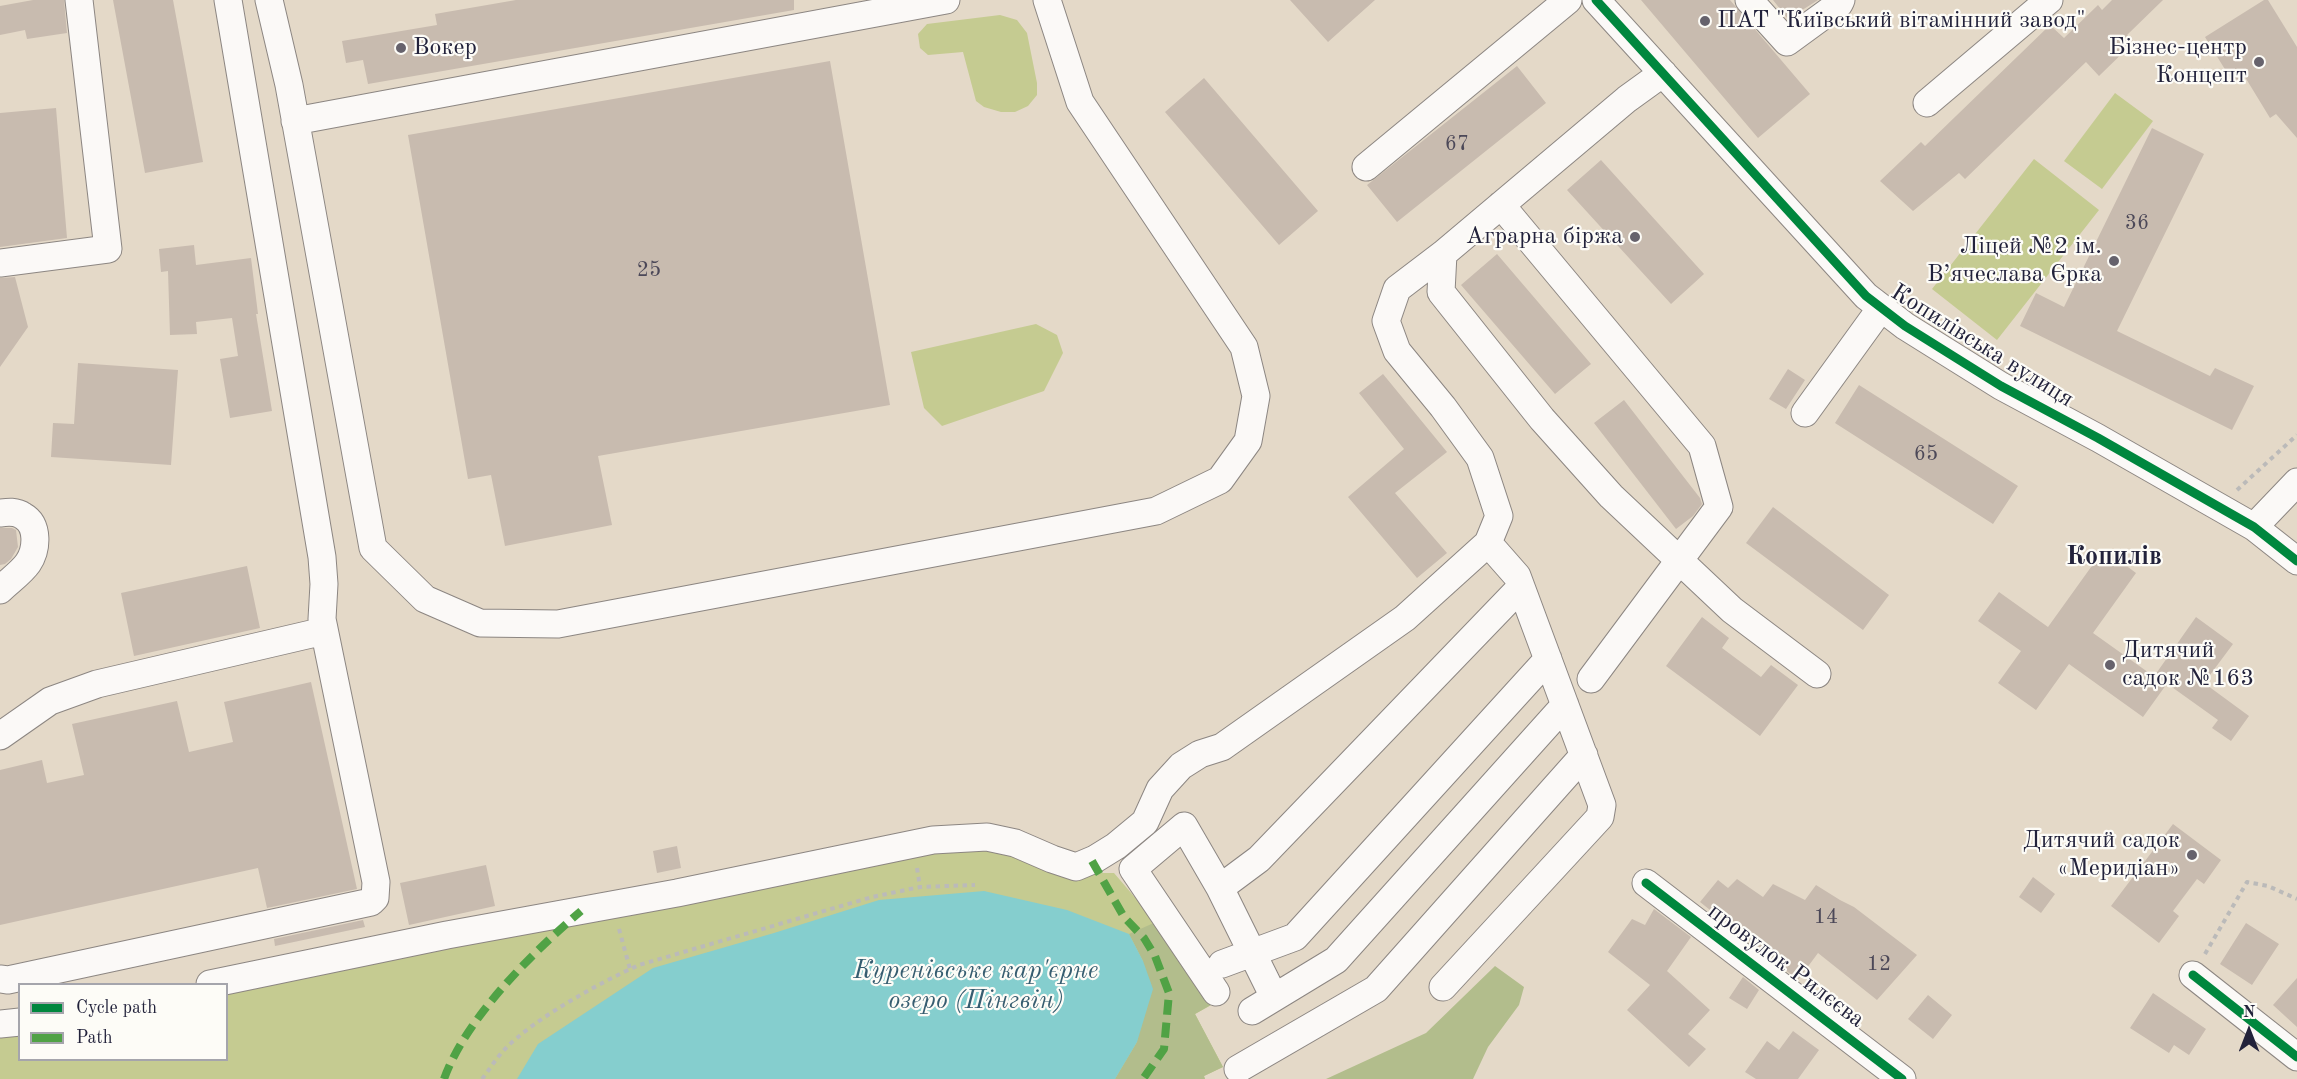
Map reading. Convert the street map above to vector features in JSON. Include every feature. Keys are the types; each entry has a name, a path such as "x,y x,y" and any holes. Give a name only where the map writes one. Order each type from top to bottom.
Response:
{"street":[{"path":"0,263 108,249 79,0"},
{"path":"0,979 8,980 371,902 375,898 376,882 324,631 322,557 228,0"},
{"path":"269,0 295,121 373,548 425,598 480,623 558,624 1156,511 1220,480 1248,441 1256,396 1244,347 1080,102 1047,0"},
{"path":"295,121 946,0"},
{"path":"1366,167 1568,0"},
{"name":"Копилівська вулиця","path":"1596,0 1866,296 1905,326 2001,386 2254,527 2297,561"},
{"path":"1749,0 1787,42 1839,4 1841,0"},
{"path":"1927,103 2040,3"},
{"path":"215,983 447,935 677,893 933,840 987,837 1015,843 1076,867 1116,846 1144,822 1160,789 1181,766 1200,753 1222,747 1405,618 1488,543 1499,516 1480,459 1443,407 1397,351 1386,321 1398,289 1627,99 1663,73"},
{"path":"1501,205 1702,446 1719,507 1591,680"},
{"path":"1443,254 1441,292 1542,419 1611,496 1732,610 1817,674"},
{"path":"1805,413 1881,308"},
{"path":"2254,527 2297,482"},
{"path":"0,513 12,512 25,516 36,532 33,552 28,564 0,590"},
{"path":"1443,987 1600,817 1602,805 1517,576 1488,543"},
{"path":"1220,888 1259,859 1521,587"},
{"path":"0,736 50,701 97,684 324,631"},
{"path":"1222,964 1294,937 1548,659"},
{"path":"1133,869 1184,826 1253,951 1263,1004 1336,960 1565,705"},
{"path":"1238,1069 1376,989 1584,755"},
{"path":"1116,846 1216,992"},
{"name":"провулок Рилєєва","path":"1646,883 1902,1079"},
{"path":"2193,975 2297,1058"},
{"path":"0,1024 18,1022"}],"path":[{"path":"2232,495 2297,435"},
{"path":"2193,975 2247,882 2268,886 2297,899"},
{"path":"482,1079 505,1049 540,1021 609,979 630,969 690,949 872,897 920,887 975,885"},
{"path":"624,952 630,969"}],"green space":[{"path":"1000,15 1017,20 1027,33 1037,83 1037,95 1028,106 1015,112 1001,112 984,107 976,101 963,52 928,55 920,48 918,34 927,24"},
{"path":"2115,93 2153,121 2102,189 2064,161"},
{"path":"2034,159 2099,210 1997,340 1932,289"},
{"path":"1036,324 1057,335 1063,353 1044,391 942,426 924,408 911,352"},
{"path":"994,842 1078,873 1114,873 1156,922 1211,1005 1195,1014 1223,1067 1204,1076 1205,1079 0,1079 0,1038 18,1034 18,1061 228,1061 228,989"},
{"path":"1156,922 1211,1005 1195,1014 1223,1067 1204,1076 1205,1079 1115,1079 1137,1042 1143,961 1129,934"},
{"path":"1495,966 1524,987 1519,1005 1488,1047 1473,1079 1326,1079 1426,1033"}],"water":[{"name":"Куренівське кар'єрне озеро (Пінгвін)","path":"984,891 1067,910 1129,934 1143,961 1153,989 1137,1042 1115,1079 517,1079 538,1044 653,968 879,900"}],"building":[{"path":"33,0 64,0 67,33 27,39 25,30 0,35 0,6"},
{"path":"113,0 173,0 203,162 145,173"},
{"path":"516,0 794,0 794,10 368,84 363,60 346,63 342,41 437,25 435,14"},
{"path":"1290,0 1375,0 1328,42"},
{"path":"1641,0 1730,0 1810,94 1758,138"},
{"path":"1773,0 1818,0 1788,19"},
{"path":"2112,0 2163,0 2127,35 2134,42 2099,76 2086,62 1965,179 1959,173 1913,211 1880,181 1921,142 1925,146 2050,25 2064,38 2098,5 2102,10"},
{"name":"Бізнес-центр Концепт","path":"2264,0 2268,0 2297,47 2297,138 2276,114 2270,118 2245,77 2234,84 2205,37"},
{"path":"830,61 890,405 598,456 612,525 505,546 491,475 468,479 408,135"},
{"path":"1517,66 1546,103 1397,222 1367,185"},
{"path":"1204,78 1318,211 1279,245 1165,112"},
{"path":"56,108 67,238 0,247 0,113"},
{"path":"2152,128 2204,154 2117,331 2210,376 2215,368 2254,386 2232,430 2020,326 2036,293 2064,307"},
{"path":"1601,160 1704,274 1671,304 1567,190"},
{"path":"194,245 196,265 251,258 258,314 256,314 272,411 230,418 220,359 238,356 232,318 196,322 197,334 170,335 168,271 161,272 159,249"},
{"path":"1497,254 1591,364 1555,394 1461,285"},
{"path":"15,277 28,327 0,367 0,278"},
{"path":"78,363 178,370 171,465 51,457 53,423 74,424"},
{"path":"1788,369 1805,380 1786,409 1769,399"},
{"path":"1383,374 1447,452 1395,493 1447,553 1417,578 1348,497 1404,449 1359,393"},
{"path":"1859,385 2018,486 1993,524 1835,423"},
{"path":"1624,400 1700,498 1702,504 1693,516 1676,529 1594,423"},
{"path":"1773,507 1889,595 1863,630 1746,543"},
{"path":"0,528 16,530 18,547 11,559 0,565"},
{"path":"2104,549 2136,573 2093,633 2166,685 2143,717 2069,664 2036,710 1998,683 2021,651 1978,621 1999,592 2048,627"},
{"path":"247,566 260,628 134,656 121,593"},
{"path":"1702,617 1729,638 1722,648 1761,677 1771,665 1798,685 1760,736 1666,666"},
{"path":"2196,617 2233,644 2204,683 2249,716 2231,741 2212,728 2218,720 2155,675"},
{"path":"311,682 357,889 267,908 258,868 0,925 0,770 42,760 47,783 84,775 72,724 177,701 189,752 233,742 224,702"},
{"path":"2173,824 2221,860 2204,884 2197,879 2173,911 2179,916 2159,943 2111,906"},
{"path":"677,846 681,868 657,873 653,851"},
{"path":"486,865 495,906 409,925 400,883"},
{"path":"2033,877 2055,894 2041,913 2019,897"},
{"path":"1737,879 1763,897 1773,884 1805,900 1816,885 1854,907 1917,955 1877,1000 1818,953 1798,980 1700,902 1718,880 1728,888"},
{"path":"1654,909 1691,937 1667,971 1710,1010 1688,1034 1706,1049 1689,1067 1627,1010 1650,985 1608,952 1632,919 1645,925"},
{"path":"363,920 365,927 275,946 274,939"},
{"path":"2246,923 2279,944 2252,985 2220,964"},
{"path":"1743,977 1759,990 1747,1009 1729,998"},
{"path":"2297,978 2297,1027 2273,1005"},
{"path":"2153,993 2206,1029 2189,1055 2174,1045 2169,1053 2130,1028"},
{"path":"1928,995 1952,1015 1933,1039 1908,1019"},
{"path":"1793,1031 1819,1050 1798,1079 1756,1079 1745,1072 1767,1041 1779,1050"}],"marked path":[{"path":"1092,861 1124,917 1144,938 1155,956 1169,993 1164,1049 1143,1079"},
{"path":"444,1079 454,1056 484,1010 542,946 581,911"}],"cycle path":[{"path":"1596,0 1866,296 1905,326 2001,386 2254,527 2297,561"},
{"path":"1646,883 1902,1079"},
{"path":"2193,975 2297,1057"}],"place":[{"name":"ПАТ \"Київський вітамінний завод\"","path":"1705,21"},
{"name":"Вокер","path":"401,48"},
{"name":"Бізнес-центр Концепт","path":"2259,62"},
{"name":"Аграрна біржа","path":"1635,237"},
{"name":"Ліцей №2 ім. В’ячеслава Єрка","path":"2114,261"},
{"name":"Дитячий садок №163","path":"2110,665"},
{"name":"Дитячий садок «Меридіан»","path":"2192,855"}],"district":[{"name":"Копилів","path":"2114,557"}]}
